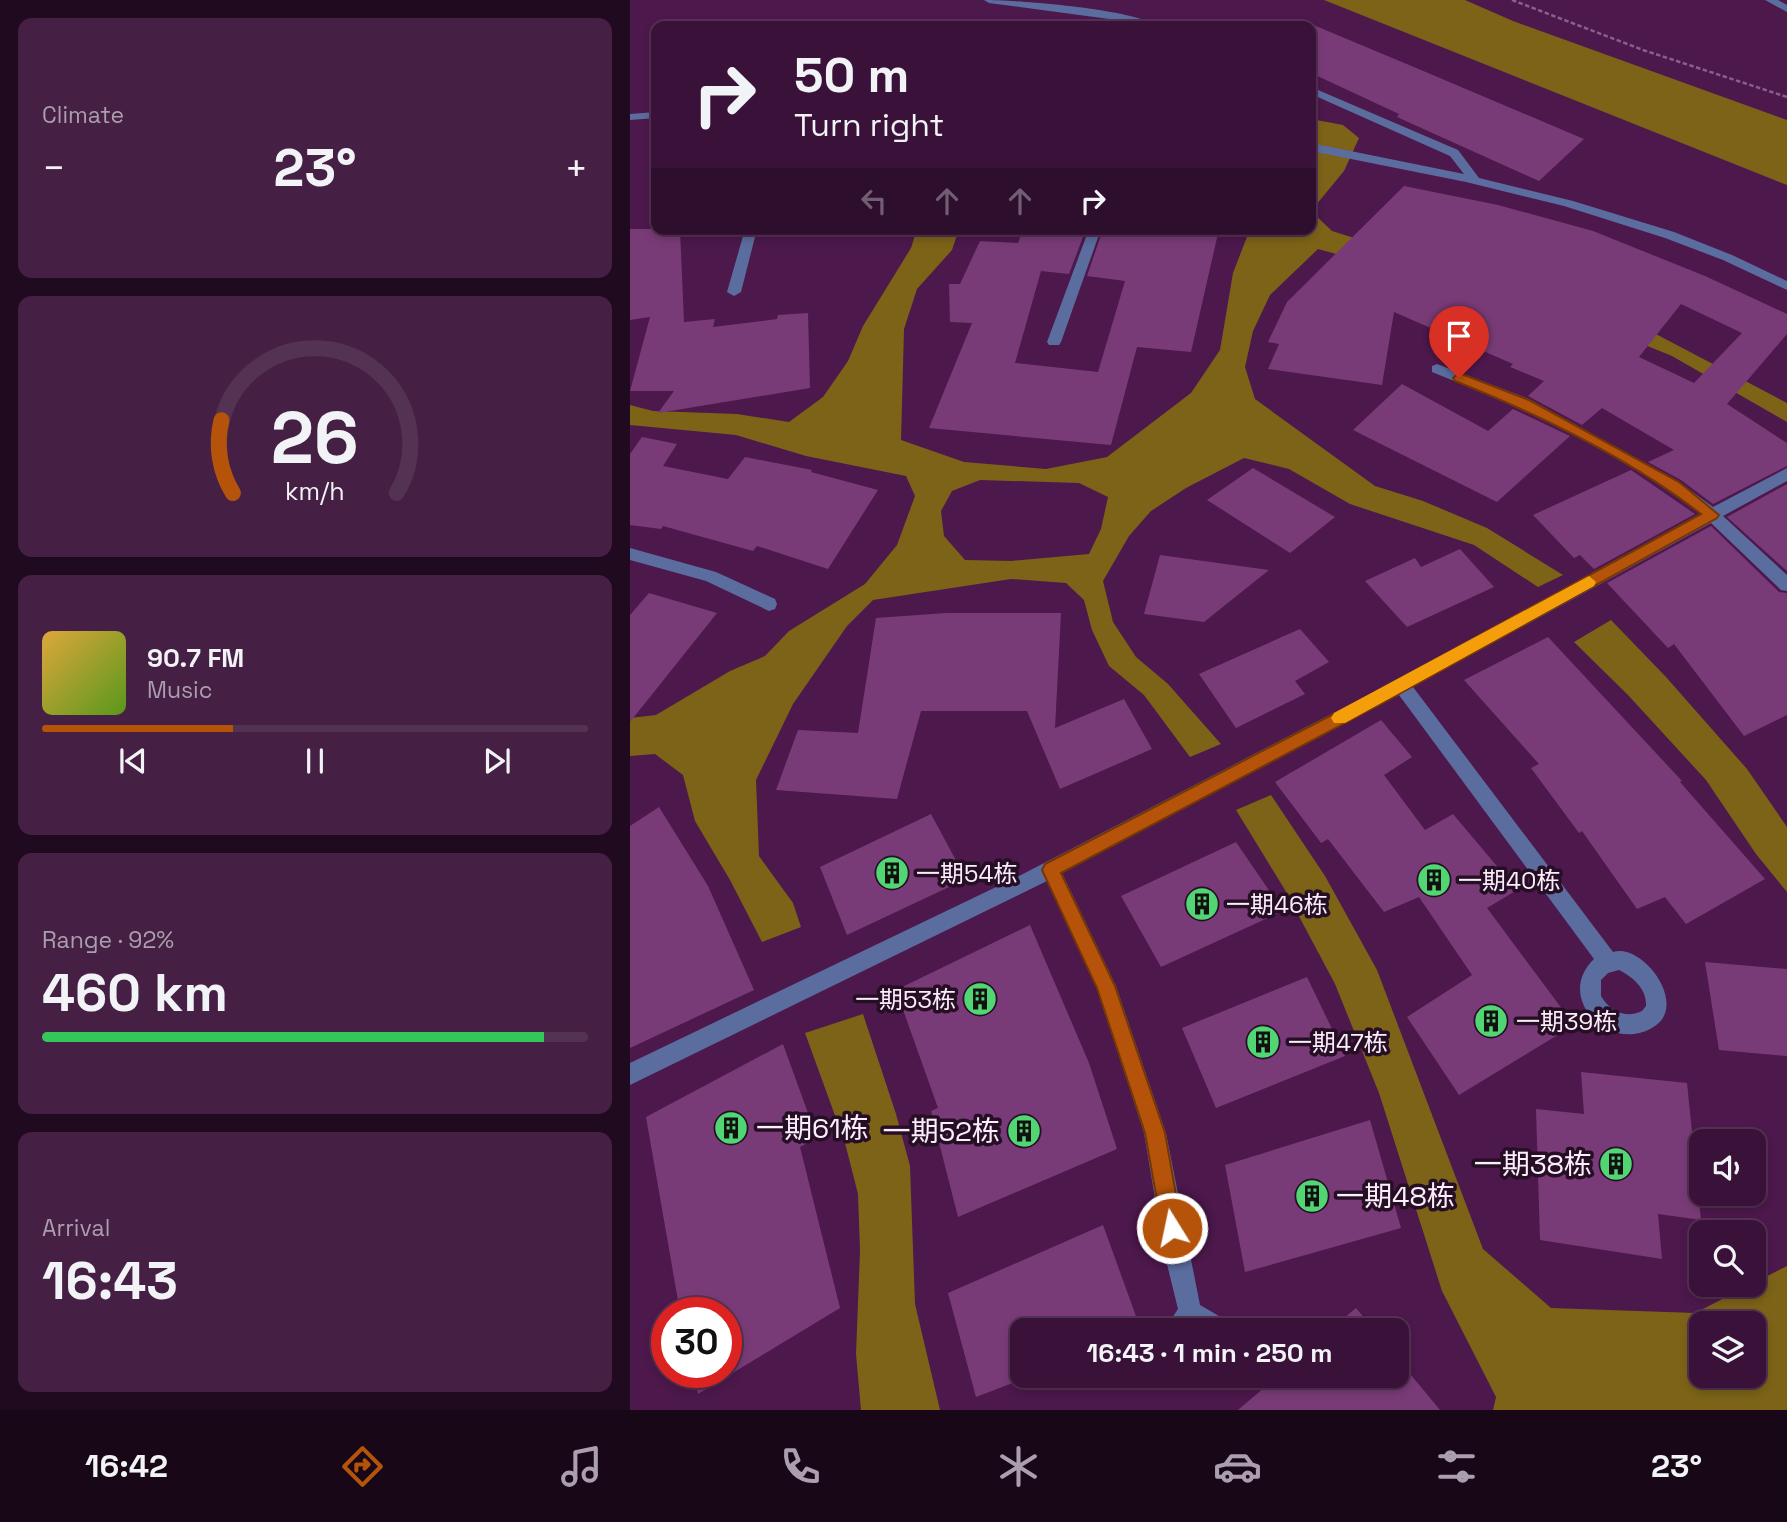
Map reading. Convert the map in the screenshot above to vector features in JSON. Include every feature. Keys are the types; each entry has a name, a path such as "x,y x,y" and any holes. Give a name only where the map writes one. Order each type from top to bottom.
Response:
{"street":[{"path":"989,0 1135,21"},
{"path":"1770,0 1787,9"},
{"path":"1316,92 1454,153 1476,182"},
{"path":"630,117 651,115"},
{"path":"1316,148 1476,182 1622,220 1720,254 1787,286"},
{"path":"734,292 749,235"},
{"path":"1054,342 1094,235"},
{"path":"1437,369 1524,403 1674,486 1712,515 1787,585"},
{"path":"630,1074 1051,870 1401,685 1787,474"},
{"path":"630,554 710,576 769,604"},
{"path":"1401,685 1608,962"},
{"path":"1051,870 1106,986 1155,1133 1176,1252 1183,1318"}],"path":[{"path":"1512,0 1643,50 1787,97"}],"shaded area":[{"path":"1324,0 1465,0 1513,21 1787,120 1787,185"},
{"path":"1316,120 1343,125 1359,138 1344,171 1316,205"},
{"path":"1316,216 1332,231 1652,332 1787,403 1787,422 1672,356 1591,323 1318,249 1270,295 1253,331 1245,367 1255,399 1375,486 1423,501 1487,528 1563,575 1538,587 1474,545 1350,504 1289,469 1244,458 1186,488 1151,511 1129,536 1103,581 1113,622 1136,657 1168,684 1221,744 1190,757 1144,695 1109,666 1092,630 1084,600 1066,583 1011,579 873,600 847,626 793,704 756,780 759,856 793,903 801,927 762,942 695,821 683,775 655,754 630,756 630,718 656,715 730,671 765,656 789,631 865,584 897,545 915,496 906,476 806,456 736,435 630,425 630,405 653,411 737,414 789,422 823,397 848,361 863,326 911,248 915,235 957,235 952,250 917,289 904,329 901,440 964,462 1046,469 1107,457 1191,393 1220,350 1233,273 1248,235 1316,235","holes":["980,480 1079,483 1108,497 1101,529 1089,554 1011,561 965,560 944,536 941,511 952,491"]},
{"path":"1611,620 1666,677 1747,769 1787,827 1787,892 1756,854 1706,780 1628,695 1574,642"},
{"path":"1271,795 1325,876 1377,970 1483,1249 1551,1308 1689,1313 1689,1388 1766,1388 1766,1311 1699,1311 1726,1297 1766,1297 1766,1277 1787,1266 1787,1410 1493,1410 1496,1397 1442,1291 1379,1093 1335,984 1285,890 1236,810"},
{"path":"863,1014 910,1166 915,1304 940,1410 861,1410 856,1354 860,1251 858,1194 845,1143 805,1033"}],"building":[{"path":"1316,26 1584,139 1539,181 1397,117 1399,114 1316,75"},
{"path":"1404,186 1498,205 1593,231 1705,276 1787,314 1787,334 1727,404 1787,443 1787,466 1713,504 1681,480 1648,462 1674,450 1602,408 1582,425 1528,396 1544,381 1510,367 1513,364 1394,312 1382,385 1268,369 1279,344 1268,342 1287,302","holes":["1681,304 1742,333 1694,383 1639,357"]},
{"path":"630,229 651,229 651,235 680,235 684,322 715,319 713,327 777,319 778,315 808,313 810,388 658,413 674,391 630,391 650,317 630,320"},
{"path":"1021,235 1084,235 1069,274 1041,271 1015,363 1098,372 1125,281 1087,276 1101,235 1218,235 1191,352 1137,347 1111,445 929,428 972,323 950,322 949,284 960,284 980,241 1018,243"},
{"path":"1402,384 1488,431 1513,409 1570,436 1497,502 1353,430"},
{"path":"642,437 677,444 663,466 728,479 745,457 812,470 811,472 878,490 828,569 757,546 753,551 663,526 661,529 630,525 630,454"},
{"path":"1253,468 1335,517 1290,553 1207,500"},
{"path":"1631,470 1695,514 1594,569 1580,555 1574,558 1533,515"},
{"path":"1787,484 1787,571 1727,517"},
{"path":"1711,526 1779,592 1787,593 1787,715 1744,736 1674,644 1668,648 1607,583"},
{"path":"1460,549 1494,587 1407,627 1365,581 1415,558 1421,567"},
{"path":"1160,555 1269,570 1204,622 1144,614"},
{"path":"649,593 717,613 630,722 630,615"},
{"path":"946,613 1061,613 1055,728 1124,699 1152,749 1060,789 1027,711 921,711 897,799 776,790 798,730 858,733 876,618"},
{"path":"1300,629 1329,662 1295,681 1305,694 1236,728 1199,674"},
{"path":"1548,637 1682,781 1680,782 1765,879 1686,924 1665,897 1637,909 1582,831 1579,833 1531,768 1539,764 1464,680"},
{"path":"1381,720 1412,757 1384,775 1425,830 1453,814 1517,890 1487,908 1574,1025 1459,1095 1407,1017 1472,975 1419,897 1384,912 1328,839 1321,843 1275,782"},
{"path":"659,807 708,886 754,990 630,1048 630,826"},
{"name":"一期54栋","path":"931,814 966,879 847,935 820,867"},
{"name":"一期46栋","path":"1236,842 1283,911 1161,967 1121,896"},
{"path":"1030,925 1089,1063 1117,1149 958,1217 931,1111 938,1108 896,990"},
{"path":"1705,962 1787,969 1787,1056 1719,1050"},
{"name":"一期47栋","path":"1307,977 1345,1056 1216,1108 1182,1028"},
{"path":"783,1044 817,1138 800,1147 840,1308 742,1367 742,1297 677,1297 646,1117"},
{"name":"一期38栋","path":"1581,1072 1687,1083 1692,1129 1689,1129 1689,1206 1700,1206 1701,1220 1658,1214 1662,1259 1540,1240 1536,1109 1584,1114"},
{"name":"一期48栋","path":"1370,1120 1401,1228 1245,1272 1225,1165"},
{"path":"1103,1225 1137,1318 1010,1318 1010,1384 976,1397 948,1293"},
{"path":"1356,1308 1364,1318 1344,1318"},
{"path":"1409,1373 1440,1410 1238,1410 1264,1388 1409,1388"},
{"path":"697,1388 708,1388 698,1394"}],"slow traffic":[{"path":"1339,718 1589,582"}],"place":[{"name":"一期54栋","path":"892,873"},
{"name":"一期40栋","path":"1434,880"},
{"name":"一期46栋","path":"1202,904"},
{"name":"一期53栋","path":"980,999"},
{"name":"一期39栋","path":"1491,1021"},
{"name":"一期47栋","path":"1263,1042"},
{"name":"一期61栋","path":"731,1128"},
{"name":"一期52栋","path":"1024,1131"},
{"name":"一期38栋","path":"1616,1164"},
{"name":"一期48栋","path":"1312,1196"}],"route":[{"path":"1172,1228 1155,1133 1106,986 1051,870 1376,699 1712,515 1674,486 1524,403 1459,378"}]}
